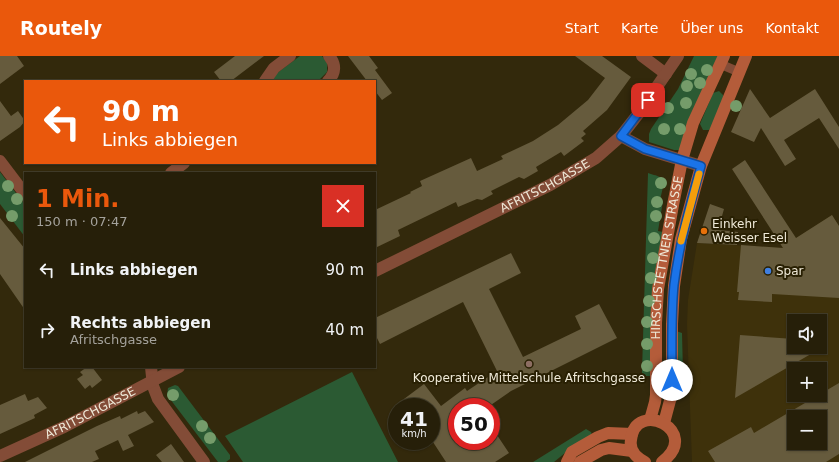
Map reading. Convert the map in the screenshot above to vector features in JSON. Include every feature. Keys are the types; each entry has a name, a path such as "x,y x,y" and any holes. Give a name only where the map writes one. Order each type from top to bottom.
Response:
{"main road":[{"name":"HIRSCHSTETTNER STRASSE","path":"664,422 672,393 674,286 681,239 701,166 746,56"},
{"name":"HIRSCHSTETTNER STRASSE","path":"650,420 656,395 658,288 667,234 682,160 693,123 722,60"},
{"path":"645,462 638,458 632,451 630,443 632,434 641,423 650,420 657,420 664,422 671,429 675,438 674,448 670,456 662,462"},
{"path":"567,462 572,452 598,437 608,433 632,434"},
{"path":"580,462 601,450 609,448 632,451"}],"street":[{"path":"266,80 274,68 290,56"},
{"path":"329,56 335,66 334,74 329,80"},
{"path":"642,56 666,74"},
{"name":"AFRITSCHGASSE","path":"376,271 550,185 596,158 621,136 639,113 678,56"},
{"path":"621,136 645,149 701,166"},
{"path":"0,161 24,193"},
{"path":"172,172 183,164"},
{"path":"150,368 154,393 204,462"},
{"name":"AFRITSCHGASSE","path":"0,456 64,427 177,368"}],"lane":[{"path":"722,60 739,72"},
{"path":"657,312 673,313"}],"shaded area":[{"path":"832,215 839,226 839,462 692,462 687,324 688,300 697,243 781,248"}],"green space":[{"path":"300,56 322,56 327,63 327,72 319,80 273,80 277,73"},
{"path":"694,56 720,56 681,150 674,150 649,142 649,134 651,129 678,89"},
{"path":"719,91 723,95 724,99 711,128 709,130 703,130 700,124 713,93"},
{"path":"0,172 24,204 24,236 0,204"},
{"path":"648,173 661,177 666,184 666,187 663,187 660,200 663,201 658,231 663,232 652,376 646,376 642,373"},
{"path":"676,331 682,333 683,373 681,375 676,375"},
{"path":"352,372 388,442 388,450 392,450 398,462 243,462 225,436"},
{"path":"175,385 178,386 230,455 230,459 226,462 218,462 167,395 168,388"},
{"path":"586,429 591,432 592,435 571,448 554,462 533,462"}],"building":[{"path":"0,56 17,56 24,66 0,84"},
{"path":"235,56 264,56 232,80 220,80 214,72"},
{"path":"348,56 369,56 378,68 375,70 392,93 382,100 376,92 376,80 366,80"},
{"path":"575,56 602,56 631,77 607,110 583,131 586,134 581,138 584,141 564,156 561,152 536,167 538,171 524,179 519,177 491,191 493,194 482,200 477,199 458,207 456,202 398,230 400,236 376,248 376,210 411,193 410,192 422,186 420,181 471,158 477,171 503,159 501,156 533,141 558,125 588,100 605,78"},
{"path":"750,89 770,118 815,89 839,127 839,149 819,118 784,140 796,159 785,166 761,128 754,142 731,132"},
{"path":"0,101 11,116 18,111 24,120 24,122 20,127 0,141"},
{"path":"745,160 796,238 832,215 839,226 839,298 772,294 772,302 738,300 739,292 737,292 741,245 783,248 732,169"},
{"path":"710,204 724,209 718,230 738,232 737,245 697,243"},
{"path":"0,218 24,248 24,309 0,274"},
{"name":"Kooperative Mittelschule Afritschgasse","path":"511,253 521,273 489,289 523,357 581,329 575,316 599,304 617,338 511,391 500,399 452,398 465,388 467,391 497,371 463,302 380,344 376,336 376,318"},
{"path":"740,335 787,338 787,354 811,354 797,362 787,362 787,368 735,398"},
{"path":"86,368 93,368 102,380 92,388 90,385 85,389 77,379 83,375 80,372"},
{"path":"839,383 839,454 826,462 715,462 708,451 751,427 754,433 787,414 787,450 827,450 827,410 793,410 807,402 827,402 827,390"},
{"name":"Kooperative Mittelschule Afritschgasse","path":"424,384 435,398 405,398"},
{"path":"25,394 28,401 38,397 47,408 34,415 35,418 0,434 0,405"},
{"name":"Kooperative Mittelschule Afritschgasse","path":"448,401 448,450 500,450 500,440 509,453 495,462 446,462 438,450 440,450 440,405 441,406"},
{"path":"137,411 138,414 145,411 154,422 128,435 134,446 123,451 118,440 95,451 99,459 92,462 25,462 97,426 120,416 121,419"},
{"path":"171,444 184,462 162,462 156,455"}],"slow traffic":[{"path":"681,241 699,174"}],"place":[{"name":"Einkehr Weisser Esel","path":"704,231"},
{"name":"Spar","path":"768,271"},
{"name":"Kooperative Mittelschule Afritschgasse","path":"529,364"}],"route":[{"path":"648,100 621,136 645,149 701,166 681,239 674,286 672,380"}]}
